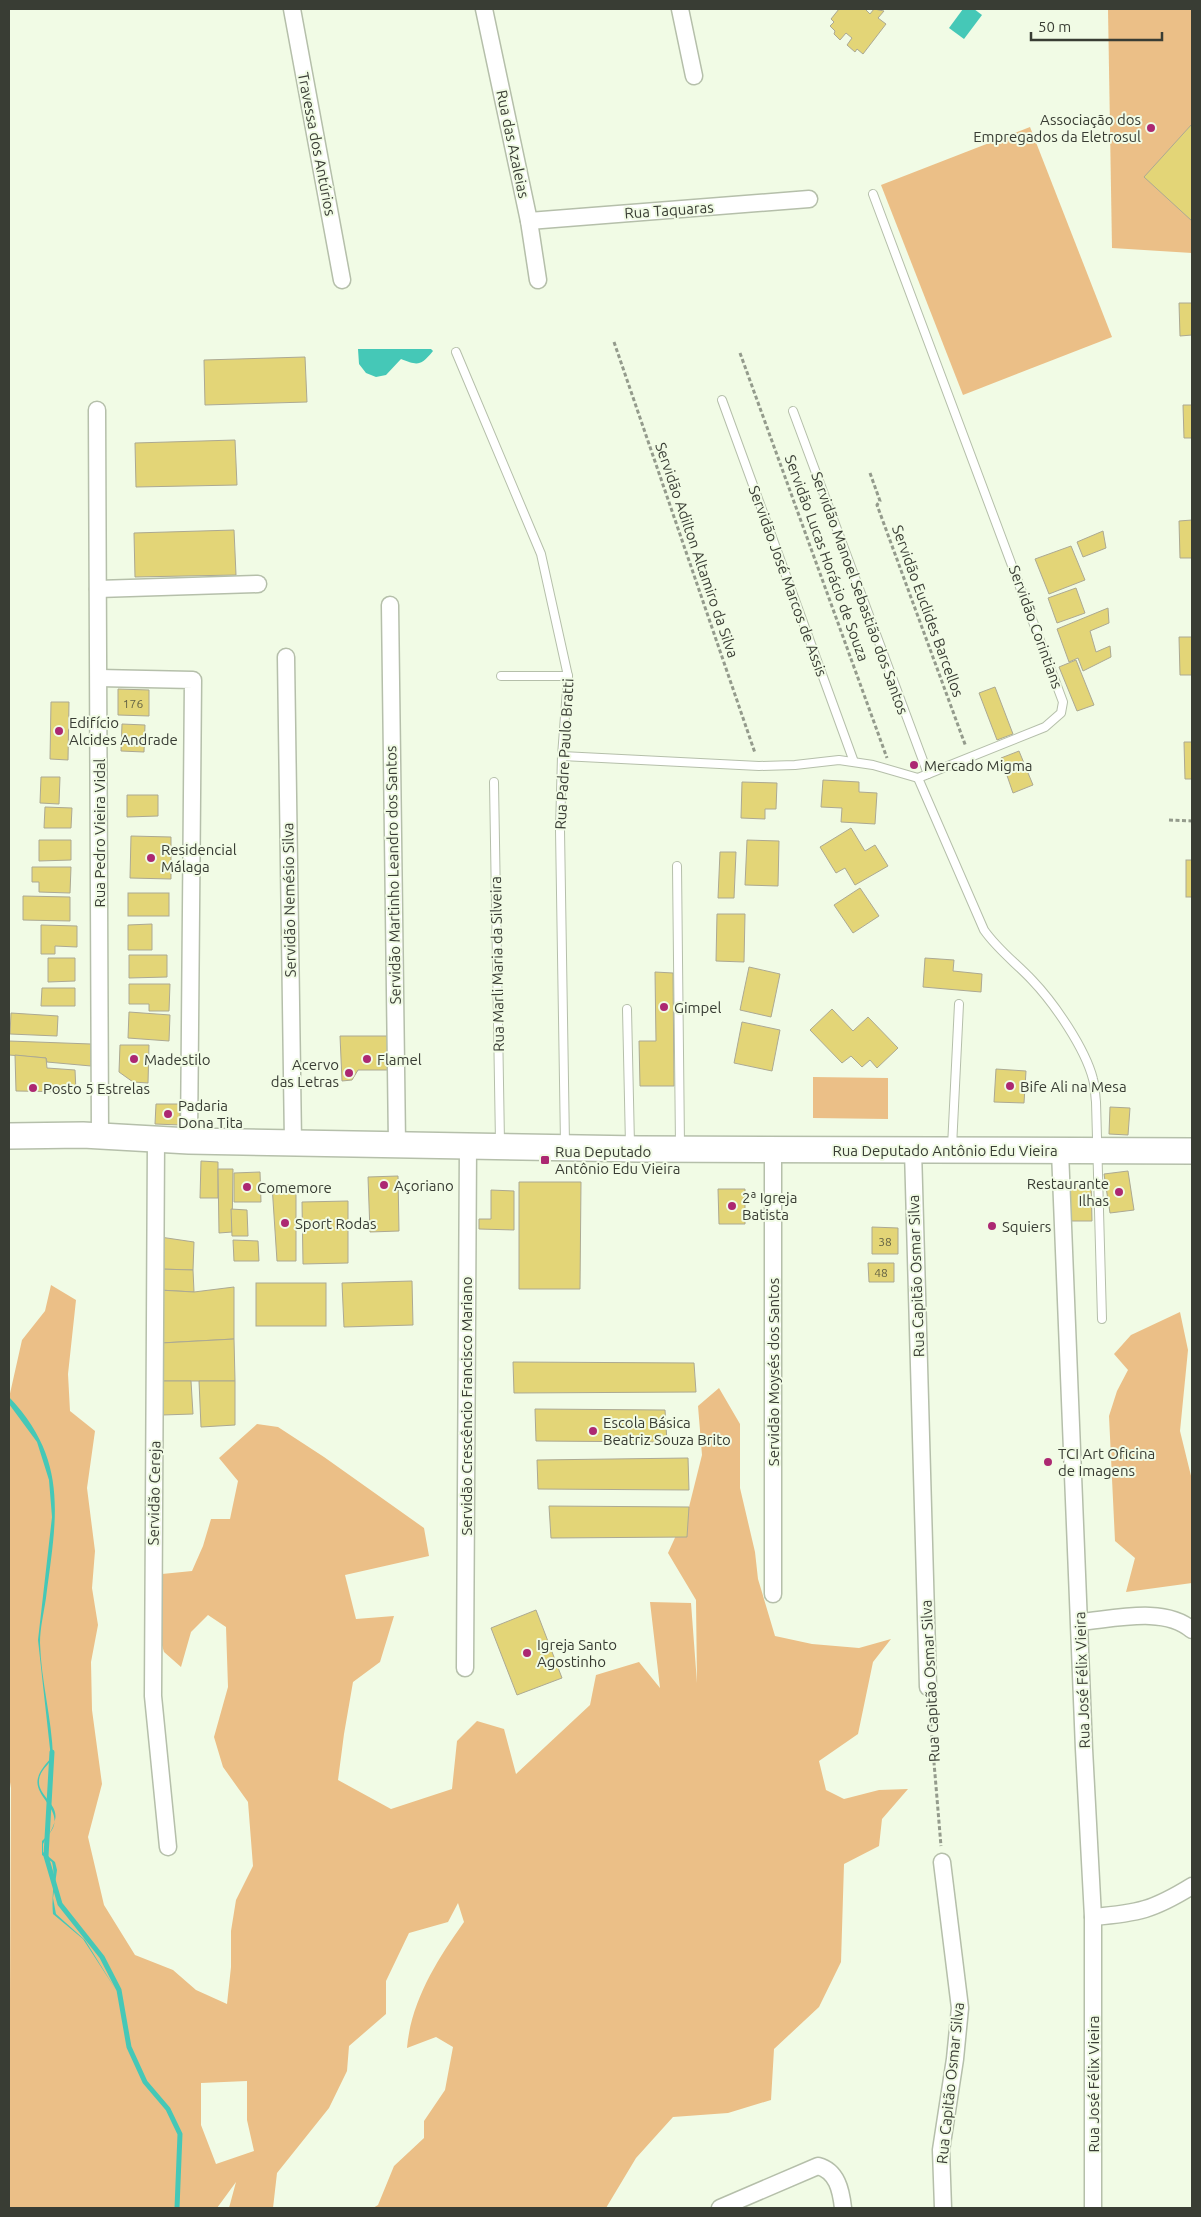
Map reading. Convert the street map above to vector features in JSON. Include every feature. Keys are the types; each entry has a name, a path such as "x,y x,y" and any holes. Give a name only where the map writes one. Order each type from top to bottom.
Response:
{"main road":[{"name":"Rua Deputado Antônio Edu Vieira","path":"9,1136 100,1136 189,1141 680,1150 1192,1151"}],"street":[{"name":"Travessa dos Antúrios","path":"292,9 342,280"},
{"name":"Rua das Azaleias","path":"484,9 529,221 538,280"},
{"path":"680,9 694,76"},
{"name":"Rua Taquaras","path":"529,221 809,199"},
{"name":"Rua Pedro Vieira Vidal","path":"97,410 100,1136"},
{"path":"98,589 258,584"},
{"name":"Servidão Martinho Leandro dos Santos","path":"390,605 397,1144"},
{"name":"Servidão Nemésio Silva","path":"286,657 293,1143"},
{"path":"99,678 192,680 189,1141"},
{"name":"Servidão Cereja","path":"156,1139 153,1696 168,1847"},
{"name":"Servidão Crescêncio Francisco Mariano","path":"465,1668 468,1145"},
{"name":"Servidão Moysés dos Santos","path":"773,1150 773,1594"},
{"name":"Rua Capitão Osmar Silva","path":"912,1150 928,1687"},
{"name":"Rua José Félix Vieira","path":"1060,1151 1094,1917 1093,2208"},
{"path":"1080,1622 1157,1615 1172,1618 1192,1630"},
{"name":"Rua Capitão Osmar Silva","path":"942,1862 960,2008 955,2058 941,2150 943,2208"},
{"path":"1094,1917 1134,1914 1151,1909 1192,1886"},
{"path":"720,2208 818,2166 828,2168 836,2179 843,2208"}],"lane":[{"name":"Servidão Corintians","path":"873,194 1063,702 1061,713 1054,722 918,778"},
{"name":"Rua Padre Paulo Bratti","path":"456,352 541,554 568,676 562,756 560,830 565,1147"},
{"name":"Servidão José Marcos de Assis","path":"722,400 854,762"},
{"name":"Servidão Manoel Sebastião dos Santos","path":"793,411 928,774"},
{"path":"501,676 568,676"},
{"path":"562,756 759,766 854,762 918,778 984,930 1045,996 1074,1038 1093,1079 1096,1102 1102,1319"},
{"name":"Rua Marli Maria da Silveira","path":"494,782 500,1146"},
{"path":"677,866 680,1150"},
{"path":"952,1150 959,1004"},
{"path":"627,1009 630,1149"}],"path":[{"name":"Servidão Adilton Altamiro da Silva","path":"614,342 759,766"},
{"name":"Servidão Lucas Horácio de Souza","path":"740,353 892,770"},
{"name":"Servidão Euclides Barcellos","path":"870,473 880,501 878,505 970,757"},
{"path":"1169,820 1192,820"},
{"name":"Rua Capitão Osmar Silva","path":"928,1687 942,1862"}],"shaded area":[{"name":"Associação dos Empregados da Eletrosul","path":"1108,9 1192,9 1192,253 1112,248"},
{"path":"1030,127 1112,337 963,395 881,185"},
{"path":"813,1077 888,1078 888,1119 813,1118"},
{"path":"51,1285 76,1300 68,1374 70,1411 95,1431 87,1488 95,1551 92,1588 98,1625 91,1662 92,1710 102,1784 88,1837 104,1905 135,1955 173,1970 196,1990 227,2004 231,1967 231,1931 236,1900 253,1866 248,1802 223,1767 214,1737 228,1687 226,1627 208,1615 191,1632 181,1667 164,1652 157,1628 162,1574 192,1571 203,1546 211,1519 230,1519 238,1481 219,1458 257,1424 278,1427 424,1528 429,1556 345,1575 356,1619 394,1616 380,1662 353,1682 338,1780 391,1809 452,1789 457,1741 477,1721 504,1729 516,1774 590,1705 596,1675 639,1662 660,1688 650,1602 691,1603 697,1683 696,1600 668,1553 689,1507 702,1455 698,1406 719,1388 740,1424 740,1488 755,1552 758,1579 775,1636 812,1644 859,1648 891,1639 873,1662 858,1734 819,1761 826,1790 844,1799 879,1790 908,1789 882,1819 879,1846 844,1864 841,1962 819,2007 774,2049 771,2100 728,2113 673,2117 636,2158 606,2208 373,2208 378,2205 394,2166 424,2138 424,2121 445,2090 453,2047 436,2037 407,2048 409,2031 420,1997 435,1966 464,1922 458,1903 448,1922 409,1933 386,1981 386,2014 349,2046 347,2071 329,2108 277,2173 273,2208 229,2208 236,2182 217,2208 9,2208 11,1788 9,1776 9,1398 22,1340 45,1311","holes":["247,2081 247,2120 254,2151 216,2164 201,2125 201,2083"]},
{"path":"1180,1312 1188,1350 1180,1431 1192,1480 1192,1583 1126,1592 1135,1558 1115,1541 1109,1416 1117,1391 1128,1370 1114,1354 1131,1335"}],"water":[{"path":"963,9 974,9 982,15 964,39 949,28"},
{"path":"358,349 431,349 433,351 425,360 418,363 411,363 401,359 386,375 376,377 366,373 359,364"},
{"path":"9,1397 29,1421 42,1444 50,1468 54,1492 53,1542 40,1643 53,1757 42,1771 39,1781 42,1791 54,1809 55,1814 54,1822 54,1815 38,1786 38,1778 40,1772 51,1758 38,1640 52,1517 49,1480 37,1442 9,1404"},
{"path":"50,1833 43,1844 43,1852 55,1862 57,1870 53,1897 54,1874 52,1862 42,1855 42,1841"},
{"path":"53,1898 56,1914 85,1940 116,1990 83,1939 53,1914"}],"building":[{"path":"839,9 865,9 870,14 874,9 884,11 878,18 886,24 863,54 857,49 855,52 847,45 852,38 846,33 840,40 834,34 835,31 830,26 834,22 831,19"},
{"path":"1192,124 1192,221 1144,177"},
{"path":"1179,303 1192,303 1192,335 1180,336"},
{"path":"305,357 307,402 205,405 204,360"},
{"path":"1183,405 1192,405 1192,438 1184,438"},
{"path":"235,440 237,485 136,487 135,443"},
{"path":"1192,520 1192,558 1180,558 1179,521"},
{"path":"234,530 236,575 135,577 134,533"},
{"path":"1103,531 1106,548 1083,557 1077,542"},
{"path":"1071,546 1085,580 1049,594 1035,559"},
{"path":"1076,588 1085,613 1057,623 1048,598"},
{"path":"1108,608 1109,623 1090,631 1096,652 1110,646 1111,657 1083,671 1078,658 1069,662 1057,629"},
{"path":"1179,637 1192,637 1192,675 1180,675"},
{"path":"1076,660 1094,705 1077,711 1059,667"},
{"path":"995,687 1013,734 997,740 979,693"},
{"path":"118,689 149,690 149,716 118,715"},
{"name":"Edifício Alcides Andrade","path":"51,702 69,702 68,760 50,759"},
{"path":"122,724 145,725 144,752 121,751"},
{"path":"1184,742 1192,742 1192,779 1185,779"},
{"path":"1019,751 1033,785 1013,793 1001,758"},
{"path":"41,777 60,777 59,804 40,803"},
{"path":"823,780 859,782 859,792 877,793 875,824 841,822 842,808 821,807"},
{"path":"742,782 777,783 776,809 765,809 765,819 741,818"},
{"path":"127,795 158,795 158,816 127,817"},
{"path":"45,807 72,808 71,828 44,828"},
{"path":"851,828 865,851 875,845 888,866 855,885 845,868 836,873 820,847"},
{"name":"Residencial Málaga","path":"131,836 171,837 171,879 130,878"},
{"path":"39,840 71,840 71,860 39,861"},
{"path":"747,840 779,841 778,886 745,885"},
{"path":"720,852 736,852 734,898 718,898"},
{"path":"1186,860 1192,860 1192,897 1186,897"},
{"path":"32,867 71,867 70,893 39,892 39,882 32,882"},
{"path":"860,888 879,916 853,933 834,905"},
{"path":"128,893 169,893 169,916 128,916"},
{"path":"23,896 70,897 70,921 23,920"},
{"path":"717,914 745,914 744,962 716,961"},
{"path":"152,924 152,950 128,950 128,925"},
{"path":"41,925 77,926 77,947 55,946 55,954 41,954"},
{"path":"129,955 167,955 167,977 129,978"},
{"path":"48,958 75,958 75,981 48,982"},
{"path":"925,958 954,960 953,971 982,974 981,992 923,987"},
{"path":"749,967 780,974 771,1017 740,1010"},
{"name":"Gimpel","path":"655,972 673,973 674,1086 640,1086 639,1041 656,1041"},
{"path":"129,984 170,984 169,1011 149,1011 149,1004 129,1004"},
{"path":"42,988 75,988 75,1006 41,1006"},
{"path":"832,1009 853,1031 868,1017 898,1048 877,1068 870,1060 862,1067 851,1056 842,1063 810,1030"},
{"path":"129,1012 170,1015 169,1041 128,1038"},
{"path":"11,1013 58,1016 57,1036 10,1034"},
{"path":"742,1022 780,1030 772,1071 734,1063"},
{"path":"340,1036 391,1036 391,1070 358,1070 352,1080 342,1081"},
{"path":"9,1041 91,1044 91,1066 47,1062 46,1058 9,1055"},
{"name":"Madestilo","path":"120,1045 149,1045 148,1083 133,1082 119,1072"},
{"path":"15,1055 46,1058 47,1068 75,1070 76,1092 16,1091"},
{"name":"Bife Ali na Mesa","path":"996,1069 1026,1071 1024,1103 994,1102"},
{"name":"Padaria Dona Tita","path":"156,1104 180,1104 180,1125 155,1124"},
{"path":"1110,1107 1130,1108 1128,1135 1109,1134"},
{"path":"201,1161 218,1162 218,1198 200,1198"},
{"path":"218,1169 233,1169 232,1232 219,1233"},
{"name":"Restaurante Ilhas","path":"1128,1171 1134,1210 1110,1213 1104,1174"},
{"name":"Comemore","path":"260,1172 261,1202 234,1202 234,1173"},
{"path":"398,1176 399,1231 370,1232 368,1177"},
{"path":"1091,1181 1092,1221 1070,1221 1070,1182"},
{"path":"519,1182 581,1182 580,1289 519,1289"},
{"name":"Sport Rodas","path":"272,1185 296,1185 296,1261 277,1261"},
{"name":"2ª Igreja Batista","path":"718,1189 745,1189 745,1224 719,1224"},
{"path":"491,1190 514,1191 514,1230 479,1229 479,1219 491,1219"},
{"path":"348,1201 348,1263 303,1264 302,1202"},
{"path":"231,1209 247,1210 248,1236 232,1236"},
{"path":"872,1227 898,1228 898,1254 872,1254"},
{"path":"160,1237 194,1242 193,1270 159,1269"},
{"path":"233,1240 258,1241 259,1261 234,1261"},
{"path":"868,1263 894,1263 894,1282 869,1282"},
{"path":"159,1269 193,1270 194,1292 159,1290"},
{"path":"412,1281 413,1325 344,1327 342,1283"},
{"path":"256,1283 326,1283 326,1326 256,1326"},
{"path":"234,1287 234,1339 161,1343 159,1290 194,1292"},
{"path":"234,1339 235,1381 162,1381 161,1343"},
{"path":"513,1362 694,1363 696,1392 514,1393"},
{"path":"162,1381 191,1381 193,1414 162,1415"},
{"path":"199,1381 235,1381 235,1425 201,1427"},
{"path":"535,1409 665,1410 667,1442 536,1441"},
{"path":"688,1458 689,1490 538,1489 537,1460"},
{"path":"549,1506 689,1507 687,1537 551,1538"},
{"name":"Igreja Santo Agostinho","path":"536,1610 562,1678 517,1695 491,1628"}],"waterway":[{"path":"52,1752 46,1856 60,1904 102,1957 119,1990 129,2047 145,2082 168,2109 180,2134 177,2208"}],"place":[{"name":"Associação dos Empregados da Eletrosul","path":"1151,128"},
{"name":"Edifício Alcides Andrade","path":"59,731"},
{"name":"Mercado Migma","path":"914,765"},
{"name":"Residencial Málaga","path":"151,858"},
{"name":"Gimpel","path":"664,1007"},
{"name":"Madestilo","path":"134,1059"},
{"name":"Flamel","path":"367,1059"},
{"name":"Acervo das Letras","path":"349,1073"},
{"name":"Bife Ali na Mesa","path":"1010,1086"},
{"name":"Posto 5 Estrelas","path":"33,1088"},
{"name":"Padaria Dona Tita","path":"168,1114"},
{"name":"Rua Deputado Antônio Edu Vieira","path":"545,1160"},
{"name":"Açoriano","path":"384,1185"},
{"name":"Comemore","path":"247,1187"},
{"name":"Restaurante Ilhas","path":"1119,1192"},
{"name":"2ª Igreja Batista","path":"732,1206"},
{"name":"Sport Rodas","path":"285,1223"},
{"name":"Squiers","path":"992,1226"},
{"name":"Escola Básica Beatriz Souza Brito","path":"593,1431"},
{"name":"TCI Art Oficina de Imagens","path":"1048,1462"},
{"name":"Igreja Santo Agostinho","path":"527,1653"}]}
